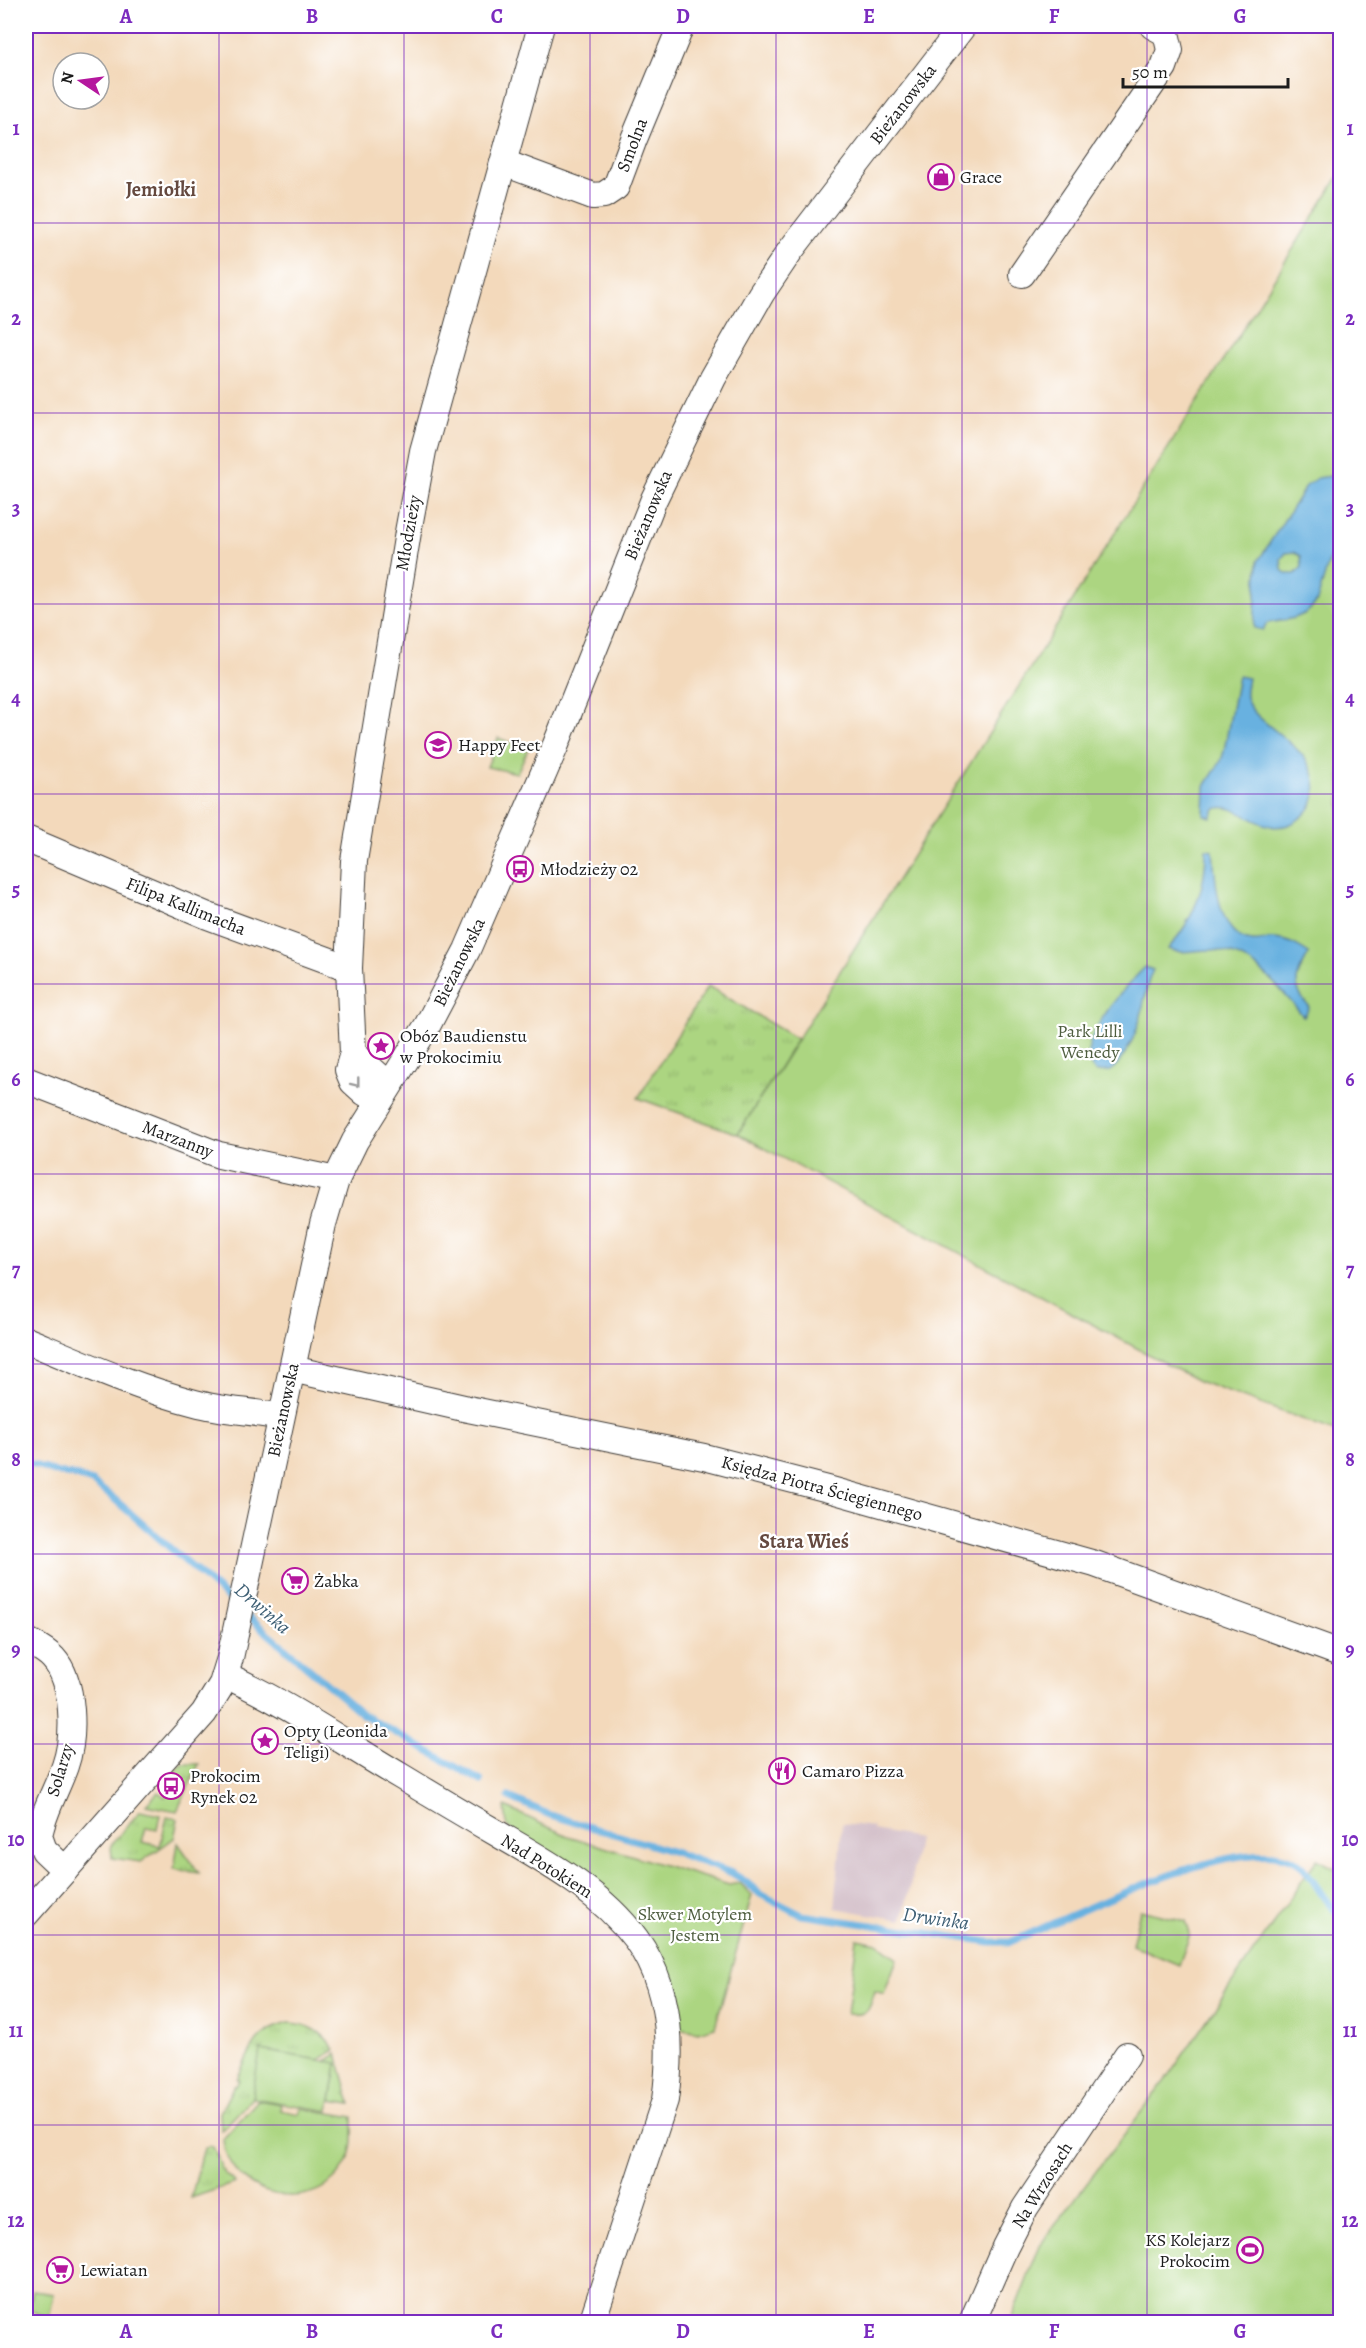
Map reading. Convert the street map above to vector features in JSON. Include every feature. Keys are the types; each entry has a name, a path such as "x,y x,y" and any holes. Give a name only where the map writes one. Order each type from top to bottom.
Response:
{"street":[{"name":"Młodzieży","path":"384,1094 380,1077 353,1053 349,968 354,861 423,451 541,26"},
{"name":"Smolna","path":"504,163 594,196 604,195 616,187 681,26"},
{"name":"Bieżanowska","path":"26,1914 204,1713 217,1694 225,1675 323,1224 336,1180 355,1141 435,1011 471,942 563,728 654,499 713,378 761,294 790,251 963,26"},
{"path":"1022,274 1164,67 1170,50 1166,33 1153,26"},
{"name":"Filipa Kallimacha","path":"26,839 208,916 349,968"},
{"name":"Marzanny","path":"26,1080 219,1155 336,1180"},
{"path":"26,1340 121,1379 167,1395 238,1412 259,1412 281,1417"},
{"name":"Księdza Piotra Ściegiennego","path":"292,1369 468,1409 704,1457 816,1486 1095,1564 1341,1653"},
{"name":"Solarzy","path":"26,1640 47,1653 56,1662 64,1679 71,1713 71,1740 68,1757 39,1836 44,1850 65,1870"},
{"name":"Nad Potokiem","path":"225,1675 345,1742 582,1886 619,1918 652,1966 660,1986 668,2027 669,2074 665,2100 592,2322"},
{"name":"Na Wrzosach","path":"972,2322 1025,2208 1127,2055"}],"shaded area":[{"path":"842,1823 873,1827 873,1830 918,1838 902,1920 835,1908"}],"green space":[{"name":"Park Lilli Wenedy","path":"1340,174 1340,1433 1198,1381 738,1134"},
{"path":"498,738 528,749 517,773 487,767"},
{"path":"708,986 797,1039 738,1134 638,1098"},
{"path":"182,1764 199,1764 177,1811 146,1805 158,1792 165,1797 180,1780 173,1774"},
{"name":"Skwer Motylem Jestem","path":"505,1807 568,1836 729,1885 740,1883 752,1895 715,2027 698,2032 679,2028 667,1972 507,1826"},
{"path":"140,1811 160,1815 157,1829 146,1827 142,1842 160,1846 167,1817 178,1819 174,1838 141,1862 112,1858 111,1845"},
{"path":"178,1843 199,1873 174,1869"},
{"path":"1317,1859 1340,1871 1340,2322 1010,2322 1040,2245 1170,2074"},
{"path":"1140,1910 1186,1921 1190,1934 1179,1965 1132,1945"},
{"path":"857,1939 877,1943 897,1959 884,1994 875,1991 869,2008 864,2013 847,2014"},
{"path":"288,2023 296,2023 315,2030 326,2038 335,2050 318,2060 261,2050 252,2098 221,2131 220,2113 234,2085 239,2080 237,2079 250,2051 268,2031"},
{"path":"260,2050 337,2063 329,2111 252,2098"},
{"path":"337,2054 351,2104 331,2101 337,2063 325,2061"},
{"path":"258,2100 281,2104 280,2110 299,2114 301,2108 353,2117 351,2152 347,2162 333,2180 316,2191 296,2196 276,2194 257,2187 240,2176 229,2159 223,2139"},
{"path":"210,2146 213,2147 224,2173 235,2183 191,2198 203,2151"},
{"path":"33,2291 54,2294 49,2319 28,2309"}],"water":[{"path":"1340,477 1340,525 1317,601 1302,615 1267,623 1263,630 1254,628 1258,561 1306,486 1317,478","holes":["1294,552 1301,556 1302,567 1295,574 1287,574 1282,570 1281,559 1286,553"]},
{"path":"1238,676 1248,678 1246,697 1250,707 1292,744 1311,767 1316,791 1314,800 1304,815 1291,824 1278,827 1267,825 1225,807 1215,809 1211,817 1204,815 1205,786 1221,761 1224,751"},
{"path":"1206,849 1213,850 1220,904 1231,929 1240,937 1252,941 1270,939 1286,941 1309,953 1297,980 1299,992 1309,1007 1304,1017 1265,974 1241,958 1213,950 1184,952 1168,949 1185,926 1197,902 1204,877"},
{"path":"1145,967 1153,970 1133,1038 1121,1060 1111,1071 1096,1072 1089,1061 1089,1048 1094,1033 1114,1002"}],"waterway":[{"name":"Drwinka","path":"26,1462 92,1482 236,1606"},
{"name":"Drwinka","path":"244,1613 362,1714 481,1781"},
{"name":"Drwinka","path":"509,1797 550,1815 674,1852 732,1873 760,1894 802,1915 990,1942 1010,1942 1110,1898 1193,1867 1232,1858 1266,1854 1293,1860 1300,1865 1340,1915"}],"place":[{"name":"Grace","path":"941,177"},
{"name":"Happy Feet","path":"438,745"},
{"name":"Młodzieży 02","path":"520,869"},
{"name":"Obóz Baudienstu w Prokocimiu","path":"381,1046"},
{"name":"Żabka","path":"295,1581"},
{"name":"Opty (Leonida Teligi)","path":"265,1741"},
{"name":"Camaro Pizza","path":"782,1771"},
{"name":"Prokocim Rynek 02","path":"171,1786"},
{"name":"KS Kolejarz Prokocim","path":"1250,2250"},
{"name":"Lewiatan","path":"60,2270"}],"district":[{"name":"Jemiołki","path":"161,189"},
{"name":"Stara Wieś","path":"804,1541"}]}
